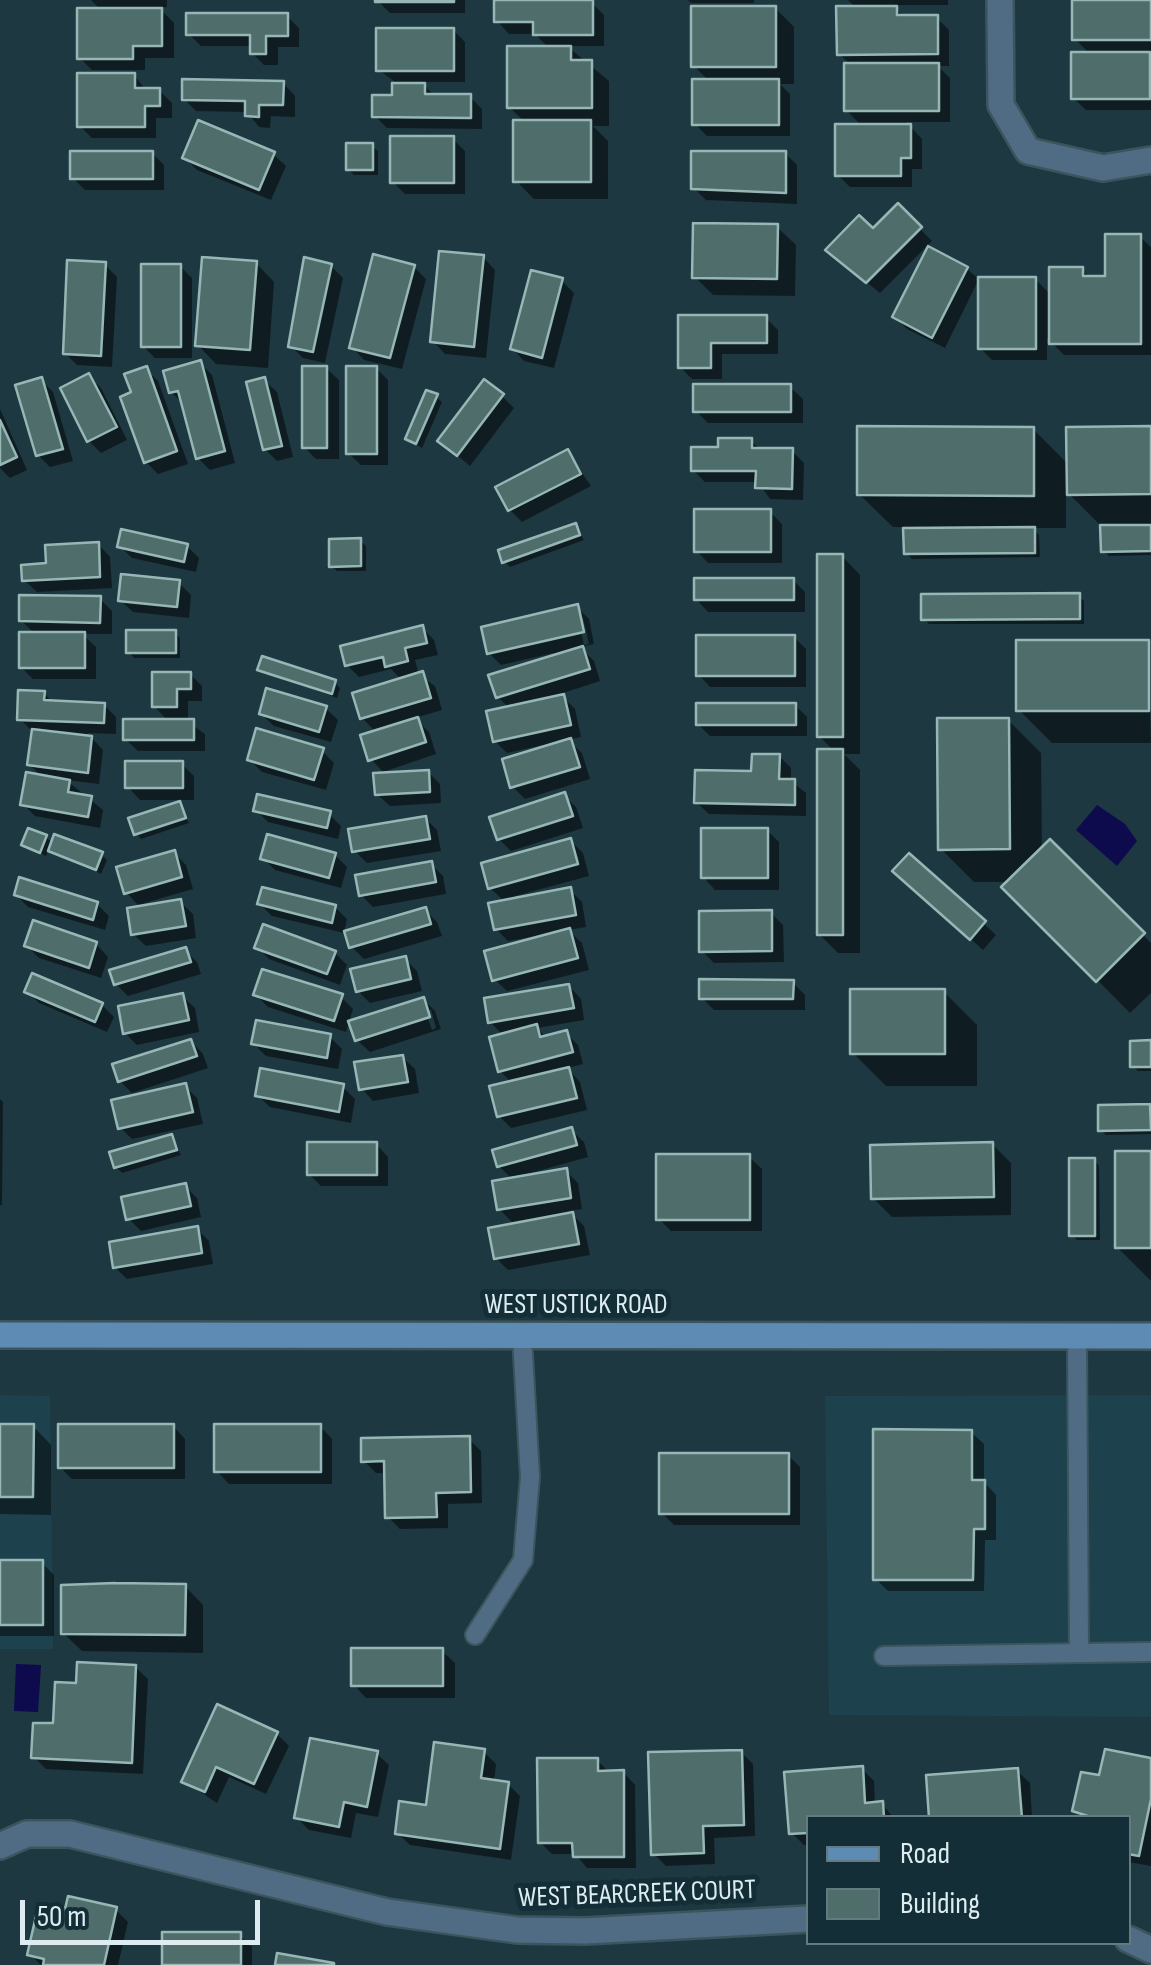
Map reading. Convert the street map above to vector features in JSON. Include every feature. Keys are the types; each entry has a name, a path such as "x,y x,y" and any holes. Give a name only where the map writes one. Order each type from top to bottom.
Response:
{"main road":[{"name":"WEST USTICK ROAD","path":"0,1335 1151,1336"}],"street":[{"path":"1000,0 1001,105 1028,151 1103,168 1151,160"},
{"name":"WEST BEARCREEK COURT","path":"0,1846 27,1834 70,1834 386,1912 516,1930 584,1931 806,1920"}],"lane":[{"path":"475,1635 523,1560 530,1477 522,1336"},
{"path":"1077,1336 1079,1652"},
{"path":"884,1656 1151,1652"}],"shaded area":[{"path":"1097,805 1125,824 1137,841 1117,866 1076,830"},
{"path":"0,1395 50,1396 53,1649 0,1649"},
{"path":"1151,1395 1151,1717 829,1715 825,1396"},
{"path":"16,1664 41,1665 38,1712 14,1711"}],"building":[{"path":"454,0 454,2 375,2"},
{"path":"494,0 593,0 593,35 533,35 533,22 494,22"},
{"path":"1072,0 1151,0 1151,40 1072,40"},
{"path":"691,6 776,6 776,67 691,67"},
{"path":"836,6 897,6 897,15 938,15 938,54 837,55"},
{"path":"77,8 162,8 162,46 133,46 133,59 77,59"},
{"path":"186,13 288,13 288,36 266,36 266,54 250,54 250,35 186,35"},
{"path":"376,28 454,28 454,71 376,71"},
{"path":"507,46 571,46 571,60 592,60 592,108 507,108"},
{"path":"1071,52 1150,52 1150,99 1071,99"},
{"path":"844,63 939,63 939,111 844,111"},
{"path":"77,73 135,73 135,88 160,88 160,106 145,106 145,127 77,127"},
{"path":"182,79 284,81 283,105 259,105 259,117 245,116 245,101 182,100"},
{"path":"692,79 779,79 779,125 692,125"},
{"path":"392,83 425,83 425,94 471,94 471,118 372,117 372,95 392,95"},
{"path":"198,120 275,152 259,190 182,158"},
{"path":"513,120 591,120 591,182 513,182"},
{"path":"835,124 911,124 911,158 901,158 901,176 835,176"},
{"path":"390,136 454,136 454,183 390,183"},
{"path":"346,143 373,143 373,170 346,170"},
{"path":"70,151 153,151 153,179 70,179"},
{"path":"691,151 786,151 786,193 691,189"},
{"path":"898,203 922,227 866,283 825,250 859,215 873,228"},
{"path":"693,223 778,224 777,279 692,278"},
{"path":"1105,234 1141,234 1141,344 1049,344 1049,267 1083,267 1083,276 1105,276"},
{"path":"928,246 968,267 932,338 892,317"},
{"path":"439,251 484,255 474,347 430,342"},
{"path":"373,254 415,265 390,358 349,348"},
{"path":"202,257 257,261 250,350 195,346"},
{"path":"304,257 332,264 313,352 288,347"},
{"path":"67,260 106,262 101,356 63,354"},
{"path":"141,264 181,264 181,347 141,347"},
{"path":"531,270 563,278 542,358 510,349"},
{"path":"978,277 1036,277 1036,349 978,349"},
{"path":"678,315 767,315 767,343 711,343 711,368 678,368"},
{"path":"201,360 225,451 196,459 178,391 169,393 163,371"},
{"path":"147,366 177,451 144,463 120,397 131,392 124,374"},
{"path":"302,366 327,366 327,448 302,448"},
{"path":"346,366 377,366 377,454 346,454"},
{"path":"89,373 117,427 87,442 60,388"},
{"path":"42,377 63,449 36,456 15,385"},
{"path":"265,377 282,446 263,450 246,382"},
{"path":"484,379 504,394 457,456 437,441"},
{"path":"693,384 791,384 791,412 693,412"},
{"path":"426,390 438,394 416,444 405,439"},
{"path":"0,420 17,457 0,465"},
{"path":"857,426 1034,427 1034,496 857,495"},
{"path":"1151,426 1151,494 1067,495 1066,427"},
{"path":"718,438 752,438 752,448 793,448 792,489 755,488 756,471 691,471 691,447 718,447"},
{"path":"568,449 581,474 508,511 495,487"},
{"path":"694,509 771,509 771,552 694,552"},
{"path":"576,523 580,535 502,563 498,550"},
{"path":"1100,525 1151,525 1151,551 1101,552"},
{"path":"1035,527 1035,553 904,554 903,528"},
{"path":"121,529 188,544 184,562 117,547"},
{"path":"361,538 361,566 329,567 329,539"},
{"path":"99,542 100,577 22,581 21,565 46,563 45,545"},
{"path":"817,554 843,554 843,737 817,737"},
{"path":"121,574 180,580 177,607 118,601"},
{"path":"694,578 794,578 794,600 694,600"},
{"path":"1080,593 1080,619 921,620 921,594"},
{"path":"19,595 101,596 100,623 19,621"},
{"path":"578,604 584,632 487,654 481,627"},
{"path":"423,625 427,643 405,648 408,661 385,667 383,657 345,666 340,646"},
{"path":"126,630 176,630 176,653 126,653"},
{"path":"19,632 85,632 85,668 19,668"},
{"path":"696,635 795,635 795,676 696,676"},
{"path":"1016,640 1149,640 1149,711 1016,711"},
{"path":"583,646 590,669 496,698 488,675"},
{"path":"262,656 336,680 332,694 257,670"},
{"path":"423,671 431,698 360,719 352,693"},
{"path":"152,672 191,672 191,689 177,689 177,707 152,707"},
{"path":"266,688 327,706 319,732 259,714"},
{"path":"18,690 45,691 44,700 105,703 104,723 17,720"},
{"path":"564,694 571,725 493,742 486,711"},
{"path":"696,703 796,703 796,725 696,725"},
{"path":"418,717 426,742 368,761 360,735"},
{"path":"937,718 1009,718 1010,849 938,850"},
{"path":"123,719 194,719 194,740 123,740"},
{"path":"256,728 324,748 314,780 247,760"},
{"path":"32,729 92,736 88,773 27,765"},
{"path":"571,738 580,767 510,788 502,759"},
{"path":"817,749 843,749 843,935 817,935"},
{"path":"752,754 780,754 779,779 795,779 795,805 694,803 695,770 751,771"},
{"path":"125,761 183,761 183,788 125,788"},
{"path":"429,770 430,792 375,795 373,773"},
{"path":"26,772 70,780 68,792 92,796 88,817 20,805"},
{"path":"565,792 573,816 497,840 489,817"},
{"path":"257,794 331,811 327,828 253,811"},
{"path":"180,801 186,818 134,835 128,818"},
{"path":"426,816 430,839 352,852 348,829"},
{"path":"28,828 47,835 40,853 21,845"},
{"path":"701,828 768,828 768,878 701,878"},
{"path":"54,834 103,852 96,870 48,851"},
{"path":"267,834 336,853 329,878 260,859"},
{"path":"571,838 578,864 488,889 481,863"},
{"path":"1050,839 1145,933 1096,982 1001,887"},
{"path":"175,850 182,877 124,894 116,867"},
{"path":"909,853 986,921 970,940 892,871"},
{"path":"432,861 436,882 359,896 355,875"},
{"path":"19,877 98,902 93,920 14,895"},
{"path":"262,887 336,905 332,923 257,904"},
{"path":"571,887 576,915 494,930 488,903"},
{"path":"181,899 186,926 131,935 127,908"},
{"path":"426,907 431,924 349,948 344,931"},
{"path":"772,910 772,951 699,952 699,911"},
{"path":"33,920 97,942 89,968 24,946"},
{"path":"263,924 336,951 327,974 254,948"},
{"path":"570,928 578,958 492,981 484,951"},
{"path":"186,947 191,962 114,985 109,970"},
{"path":"406,956 411,979 356,992 350,969"},
{"path":"262,969 343,994 334,1021 253,995"},
{"path":"32,973 103,1003 95,1022 24,992"},
{"path":"699,979 794,980 793,999 699,999"},
{"path":"569,984 574,1008 488,1023 484,998"},
{"path":"850,989 945,989 945,1054 850,1054"},
{"path":"183,993 189,1020 123,1034 118,1006"},
{"path":"424,997 430,1017 355,1041 348,1021"},
{"path":"256,1020 331,1034 327,1058 251,1044"},
{"path":"537,1024 540,1037 567,1030 573,1052 498,1072 489,1037"},
{"path":"191,1039 197,1056 118,1082 112,1064"},
{"path":"1151,1040 1151,1067 1130,1067 1130,1041"},
{"path":"403,1055 408,1082 359,1090 354,1062"},
{"path":"569,1067 577,1098 497,1117 489,1086"},
{"path":"260,1068 344,1084 339,1112 255,1096"},
{"path":"186,1083 193,1112 118,1129 111,1100"},
{"path":"1150,1104 1151,1130 1098,1131 1098,1105"},
{"path":"572,1127 577,1145 497,1167 492,1150"},
{"path":"172,1134 177,1150 114,1168 109,1152"},
{"path":"307,1142 377,1142 377,1175 307,1175"},
{"path":"993,1142 994,1197 871,1199 870,1145"},
{"path":"1115,1151 1151,1151 1151,1248 1115,1248"},
{"path":"656,1154 750,1154 750,1220 656,1220"},
{"path":"1069,1158 1095,1158 1095,1236 1069,1236"},
{"path":"567,1168 571,1198 497,1210 492,1181"},
{"path":"186,1183 191,1206 126,1220 121,1197"},
{"path":"573,1212 579,1244 494,1259 488,1228"},
{"path":"198,1226 202,1253 113,1268 109,1242"},
{"path":"0,1424 34,1424 33,1497 0,1497"},
{"path":"58,1424 174,1424 174,1468 58,1468"},
{"path":"214,1424 321,1424 321,1472 214,1472"},
{"path":"873,1429 972,1430 972,1480 985,1480 985,1529 974,1529 973,1580 873,1580"},
{"path":"470,1436 471,1492 436,1493 437,1517 385,1518 384,1461 361,1462 361,1438"},
{"path":"659,1453 789,1453 789,1514 659,1514"},
{"path":"0,1560 43,1560 43,1625 0,1625"},
{"path":"186,1584 185,1635 61,1634 61,1585"},
{"path":"351,1648 443,1648 443,1686 351,1686"},
{"path":"77,1662 136,1665 132,1763 31,1758 33,1723 53,1723 55,1682 76,1683"},
{"path":"217,1704 278,1732 254,1784 216,1767 205,1792 181,1782"},
{"path":"310,1738 378,1751 367,1807 344,1802 339,1827 294,1818"},
{"path":"434,1742 485,1749 481,1778 509,1782 500,1849 395,1834 399,1801 426,1805"},
{"path":"1105,1749 1151,1758 1151,1799 1139,1856 1131,1855 1131,1815 1085,1815 1072,1811 1081,1772 1099,1775"},
{"path":"742,1750 744,1825 703,1826 704,1853 651,1855 648,1752"},
{"path":"537,1758 598,1758 598,1771 624,1770 624,1857 573,1857 572,1843 538,1843"},
{"path":"863,1766 865,1803 883,1801 884,1815 806,1815 806,1833 789,1834 784,1772"},
{"path":"1018,1768 1022,1815 929,1815 926,1775"},
{"path":"68,1896 117,1907 104,1965 43,1965 44,1959 27,1955 36,1916 62,1922"},
{"path":"162,1932 241,1932 241,1965 162,1965"},
{"path":"277,1953 334,1963 334,1965 275,1965"}]}
